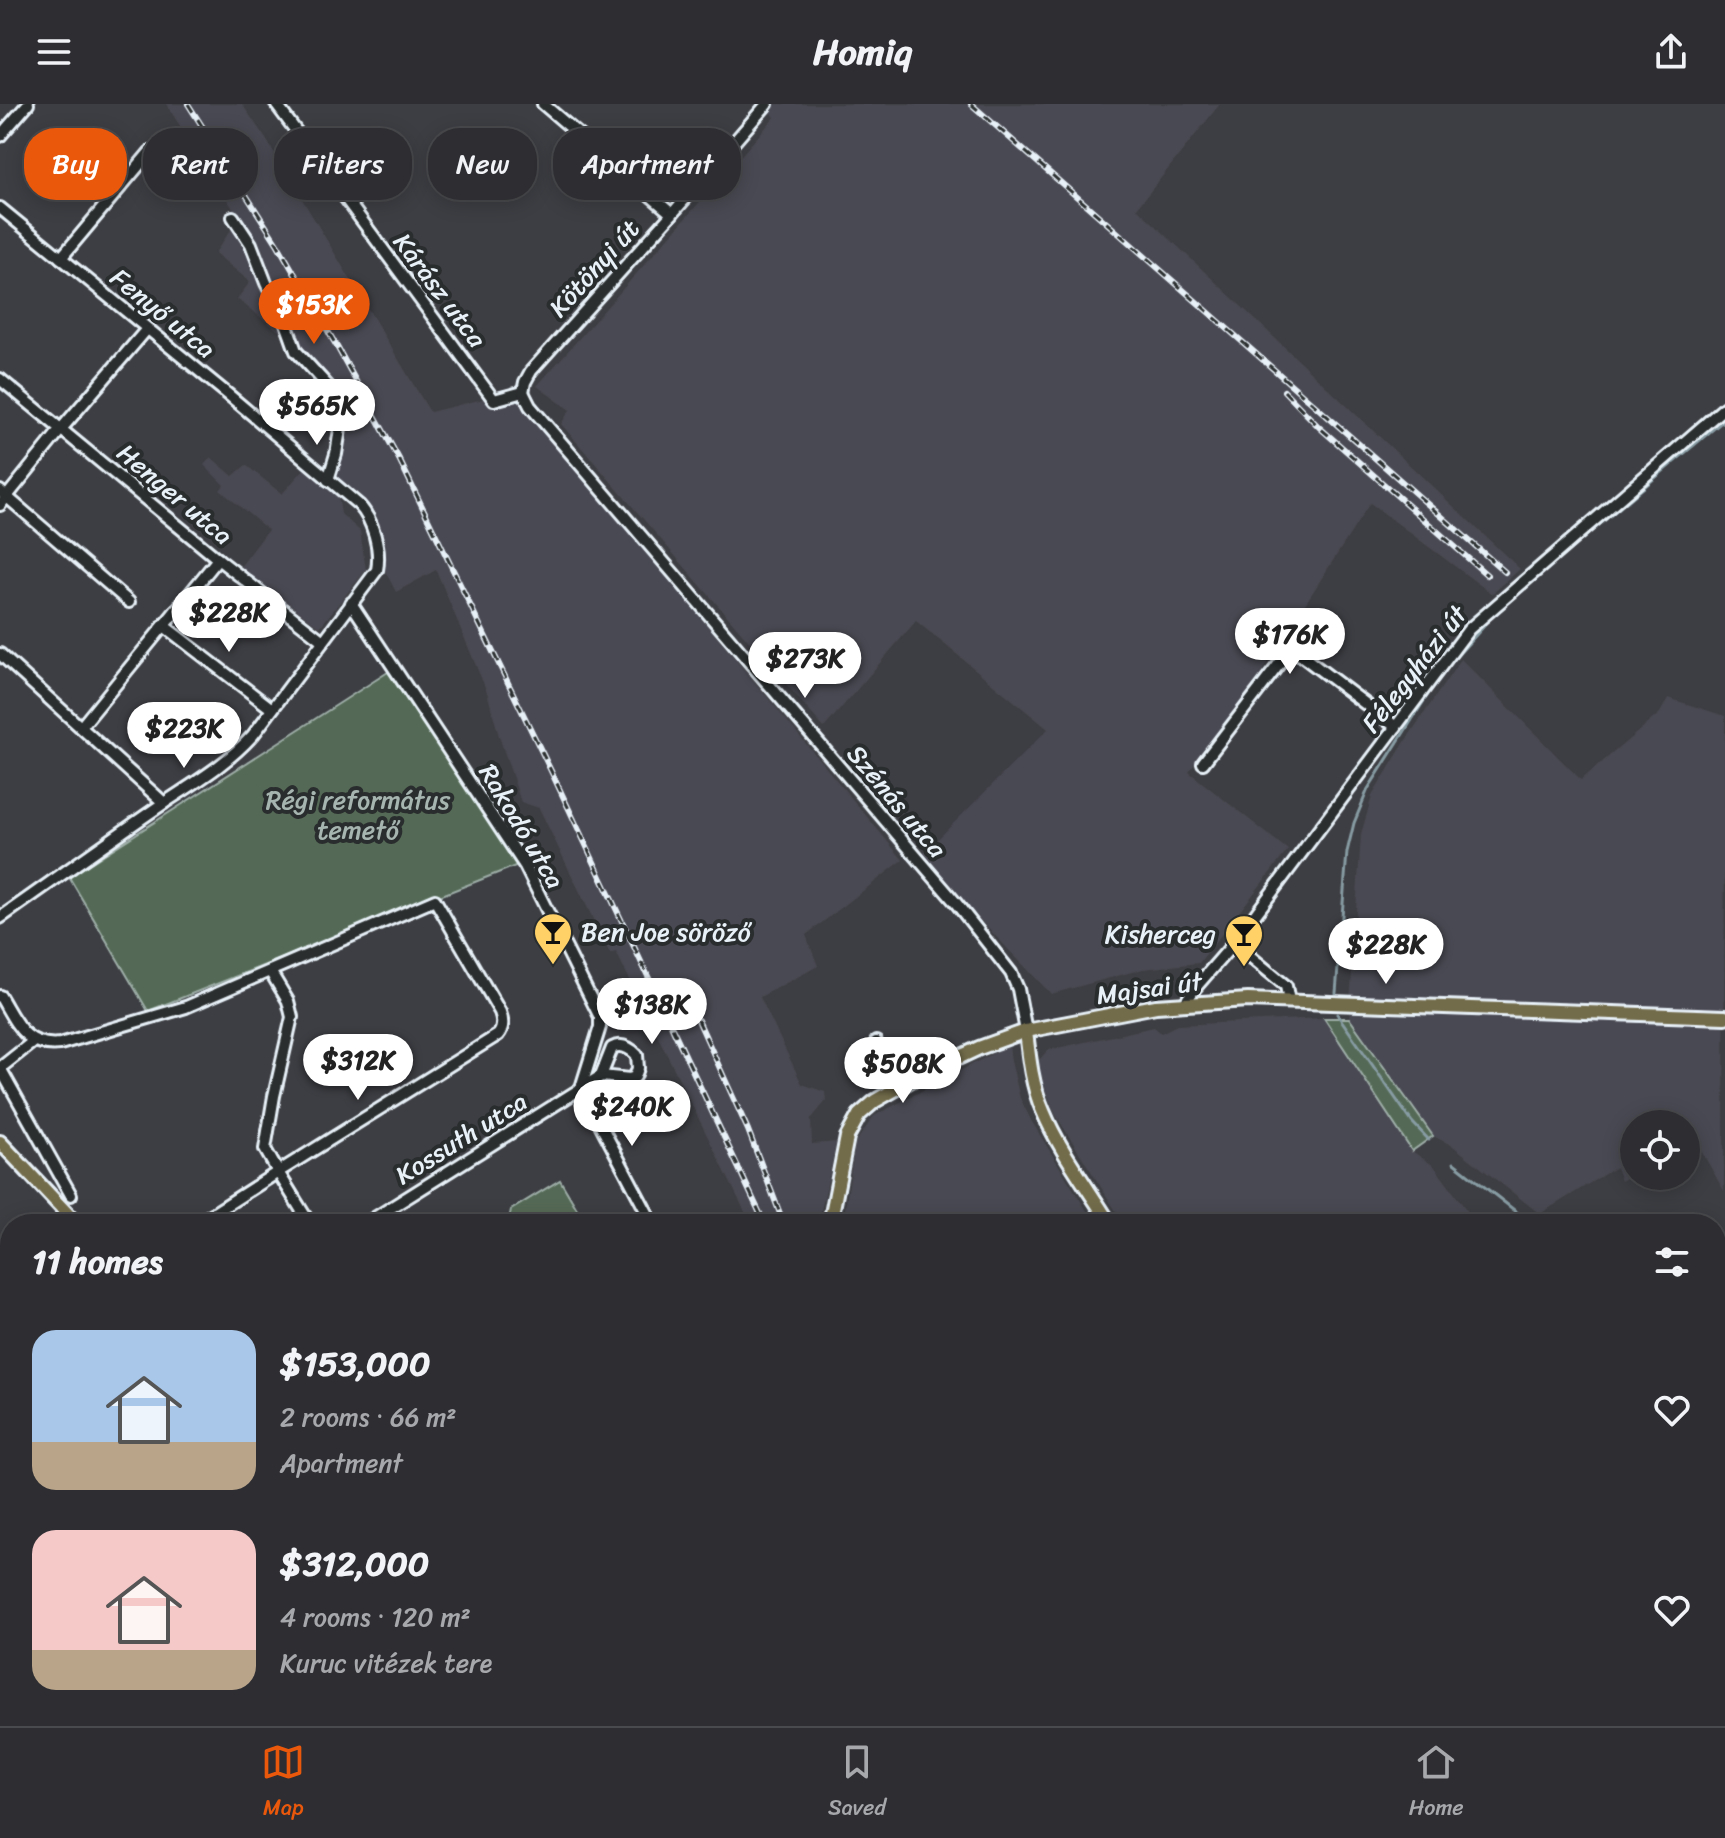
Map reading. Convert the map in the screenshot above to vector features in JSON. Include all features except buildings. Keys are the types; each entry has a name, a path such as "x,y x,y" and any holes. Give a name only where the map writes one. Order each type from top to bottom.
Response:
{"main road":[{"name":"Majsai út","path":"832,1214 845,1142 859,1115 869,1105 968,1053 1026,1031 1134,1009 1248,1000 1725,1017"},
{"path":"1030,1067 1036,1041 1043,1031 1053,1026"},
{"path":"1026,1031 1030,1067 1043,1111 1104,1214"},
{"path":"0,1142 68,1214"}],"street":[{"path":"0,136 28,104"},
{"name":"Kárász utca","path":"276,104 494,400 523,392"},
{"path":"543,104 672,214"},
{"name":"Kötönyi út","path":"523,392 531,371 767,104"},
{"path":"61,258 143,160"},
{"name":"Fenyő utca","path":"0,208 359,505 372,525 378,566 253,735 232,756 0,918"},
{"path":"233,217 251,244 296,351 328,386 339,408 340,429 328,480"},
{"path":"239,248 256,256"},
{"path":"129,602 2,498 147,329"},
{"name":"Henger utca","path":"0,379 218,559 323,641"},
{"name":"Szénás utca","path":"523,392 530,406 1006,965 1018,989 1026,1031"},
{"name":"Félegyházi út","path":"1185,1003 1234,943 1476,622 1725,407"},
{"path":"81,727 218,559"},
{"name":"Rakodó utca","path":"351,603 525,866 592,999 602,1022 581,1088"},
{"path":"164,626 272,709"},
{"path":"1203,763 1290,650 1396,727"},
{"path":"0,654 164,803"},
{"path":"0,996 26,1036 43,1044 60,1044 186,1007 435,900 500,1012 503,1024 498,1035 213,1214"},
{"path":"1234,943 1286,986 1289,1001"},
{"path":"270,971 288,1001 292,1017 265,1149 304,1214"},
{"path":"34,1041 0,1068 71,1195"},
{"path":"876,1042 897,1088"},
{"name":"Kossuth utca","path":"381,1214 601,1076"},
{"path":"581,1088 648,1214"}],"shaded area":[{"path":"166,104 242,104 266,139 274,152 274,200 303,200 430,412 487,398 493,405 518,398 903,860 806,935 818,966 760,997 802,1084 825,1092 826,1101 811,1119 812,1144 837,1142 820,1214 746,1214 616,952 610,954 539,808 521,802 487,692 436,570 396,592 384,569 371,509 336,480 346,423 337,391 297,345 237,299 250,282 215,253 239,218 227,200 258,200 258,128 181,128"},
{"path":"762,104 1220,104 1137,208 1520,569 1492,594 1370,503 1250,690 1189,772 1288,850 1199,963 1143,969 1051,994 920,857 1048,729 916,621 824,728 561,424 570,410 537,386 702,200 741,200 741,155 775,117"},
{"path":"211,457 233,476 246,465 282,494 305,468 338,496 341,514 360,531 366,570 320,627 240,567 268,530 220,490 224,485 204,465"},
{"path":"1461,659 1581,780 1660,713 1668,698 1725,716 1724,1191 1700,1149 1700,1110 1620,1110 1620,1178 1616,1167 1540,1214 1453,1146 1433,1136 1349,1018 1361,834 1372,796"},
{"path":"1323,1018 1412,1151 1434,1166 1470,1214 1118,1214 1055,1114 1038,1061 1048,1050 1154,1027 1161,1033 1177,1025"},
{"path":"1009,1045 1020,1098 1089,1214 844,1214 855,1143 874,1116"}],"green space":[{"name":"Régi református temető","path":"388,672 518,865 148,1011 69,877"},
{"path":"1324,1018 1349,1018 1433,1136 1412,1151"},
{"path":"560,1180 580,1214 510,1214 511,1210"}],"waterway":[{"path":"1511,599 1725,419"},
{"path":"1446,668 1485,625"},
{"path":"1336,993 1347,852 1354,823 1368,789 1441,674"},
{"path":"1337,1014 1412,1122 1429,1140"},
{"path":"1454,1163 1519,1214"}],"railway":[{"path":"188,104 278,245 399,459 551,771 760,1214"},
{"path":"971,104 1505,572"},
{"path":"1284,391 1319,427 1487,575"},
{"path":"698,1020 748,1130 780,1214"}],"place":[{"name":"Ben Joe söröző","path":"553,966"},
{"name":"Kisherceg","path":"1244,968"}]}
